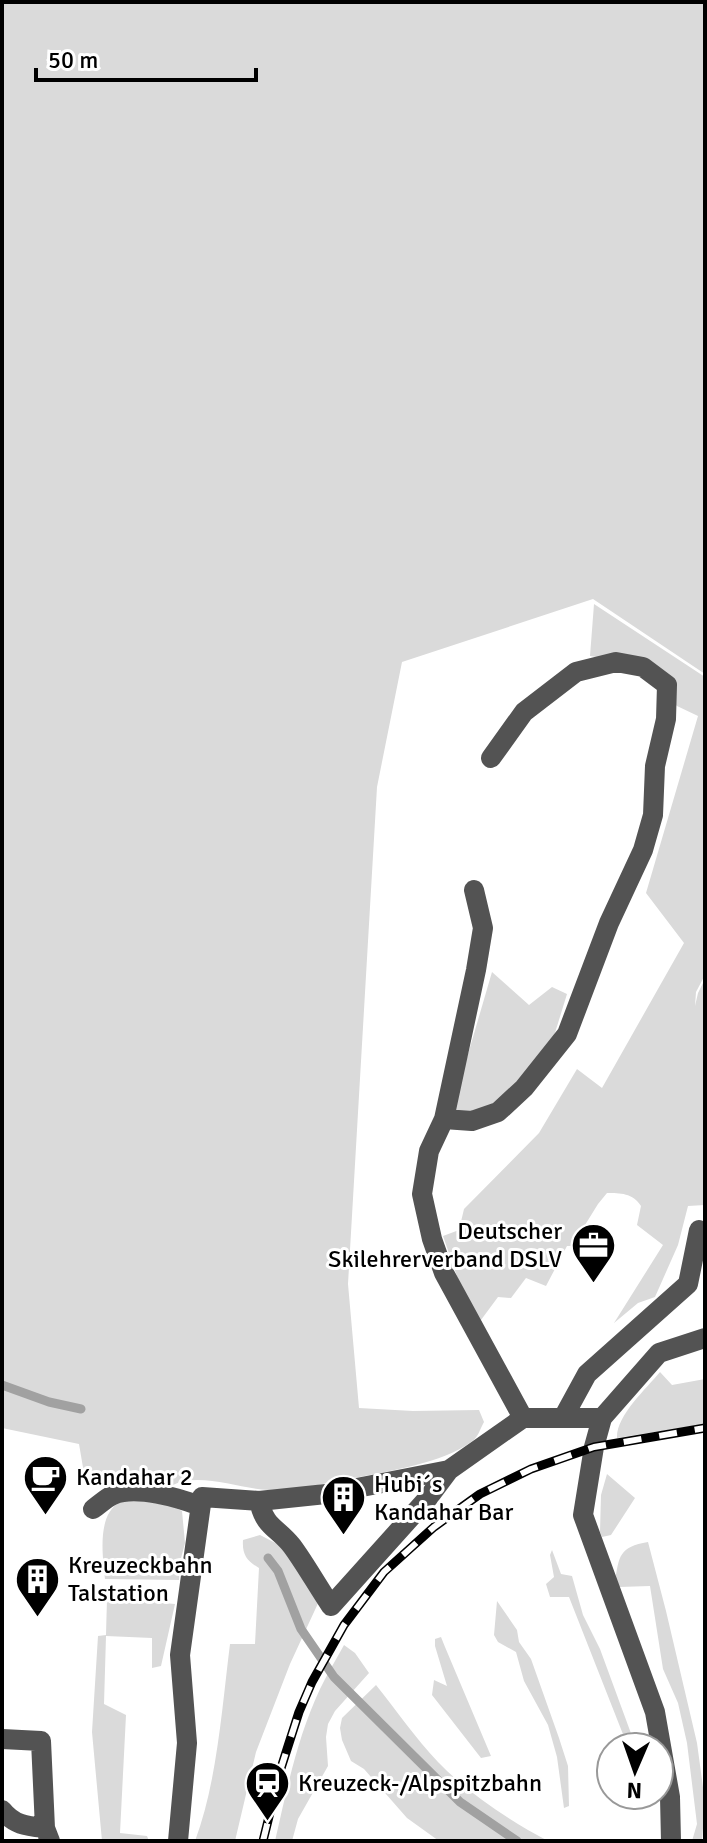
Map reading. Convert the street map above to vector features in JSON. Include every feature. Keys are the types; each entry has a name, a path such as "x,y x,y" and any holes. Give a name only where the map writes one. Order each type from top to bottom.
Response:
{"street":[{"path":"444,1119 472,1121 498,1112 524,1088 567,1034 609,923 643,850 653,815 655,766 666,719 667,685 643,667 616,662 576,672 524,712 491,758"},
{"path":"474,890 483,928 476,970 444,1119 429,1151 422,1194 432,1239 444,1273 523,1418"},
{"path":"563,1418 587,1374 688,1284 699,1230"},
{"path":"671,1841 670,1797 655,1712 583,1515 602,1418 659,1353 705,1338"},
{"path":"259,1501 262,1515 291,1545 331,1606 428,1498 449,1470 523,1418 602,1418"},
{"path":"178,1841 187,1743 180,1655 202,1497 259,1501 326,1494 449,1470"},
{"path":"93,1509 114,1494 137,1491 179,1498 200,1506"},
{"path":"2,1739 41,1741 47,1834 19,1825 4,1816"}],"shaded area":[{"path":"2,2 705,2 705,674 593,599 402,662 377,787 348,1284 359,1408 479,1410 484,1422 475,1438 446,1456 431,1461 280,1490 195,1480 173,1485 113,1476 99,1477 86,1485 79,1444 2,1428"},
{"path":"594,604 705,677 705,975 696,992 695,1006 705,979 705,1205 688,1206 678,1245 655,1297 638,1303 614,1323 663,1245 637,1225 641,1206 634,1198 607,1193 572,1246 567,1246 546,1286 526,1278 511,1298 498,1297 478,1324 466,1302 443,1236 459,1230 464,1209 539,1133 577,1069 602,1088 684,943 646,893 698,716 677,706 631,662 590,656"},
{"path":"492,972 529,1005 552,987 567,994 550,1049 507,1098 467,1116 455,1110 459,1085"},
{"path":"660,1372 672,1385 705,1379 705,1424 617,1438 626,1412"},
{"path":"607,1474 635,1498 611,1535 602,1537 601,1495"},
{"path":"139,1499 165,1503 182,1511 185,1543 179,1580 105,1579 103,1538 107,1517 120,1502"},
{"path":"260,1535 287,1549 320,1599 290,1664 256,1752 235,1841 195,1841 214,1770 230,1644 255,1644 259,1568 246,1557 243,1540"},
{"path":"648,1542 697,1743 705,1802 702,1841 692,1841 697,1824 687,1743 678,1703 663,1669 650,1586 619,1587 615,1582 622,1554 631,1547"},
{"path":"552,1550 561,1574 572,1576 583,1615 600,1649 630,1731 622,1731 569,1597 550,1597 546,1584 554,1577"},
{"path":"107,1598 175,1604 161,1666 152,1668 152,1638 106,1636 104,1704 126,1715 120,1833 147,1836 149,1841 102,1841 92,1732 98,1636 106,1635"},
{"path":"497,1601 517,1630 519,1642 531,1659 559,1738 568,1766 569,1806 564,1808 557,1757 548,1725 524,1681 516,1652 498,1642 494,1635"},
{"path":"441,1637 491,1756 481,1758 432,1695 434,1680 447,1686 435,1646 435,1639"},
{"path":"344,1645 355,1653 369,1673 335,1711 328,1724 328,1766 298,1819 292,1841 275,1841 305,1726 320,1689"},
{"path":"376,1685 450,1774 490,1806 548,1841 439,1841 407,1818 364,1769 351,1761 342,1740 342,1718"}],"waterway":[{"path":"2,1385 49,1402 81,1409"},
{"path":"268,1558 278,1571 301,1629 334,1677 460,1802 517,1841"}],"railway":[{"path":"263,1841 281,1768 312,1682 344,1625 384,1572 434,1527 480,1494 531,1469 594,1447 705,1428"}],"place":[{"name":"Deutscher Skilehrerverband DSLV","path":"593,1284"},
{"name":"Kandahar 2","path":"45,1516"},
{"name":"Hubi´s Kandahar Bar","path":"343,1537"},
{"name":"Kreuzeckbahn Talstation","path":"37,1618"},
{"name":"Kreuzeck-/Alpspitzbahn","path":"267,1822"}]}
